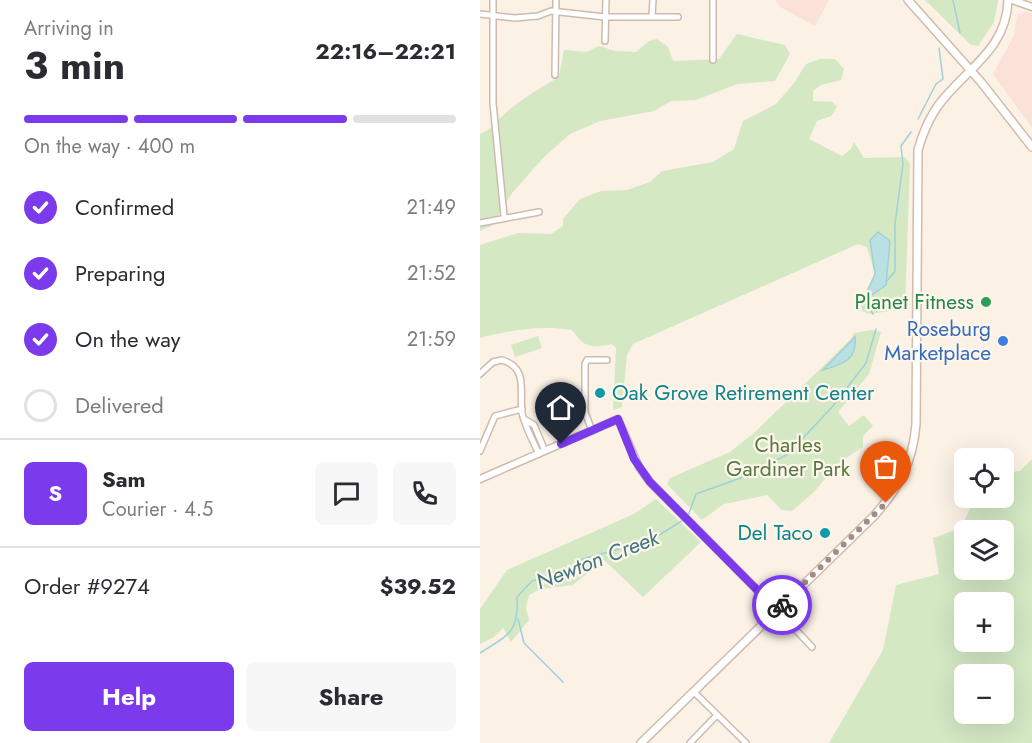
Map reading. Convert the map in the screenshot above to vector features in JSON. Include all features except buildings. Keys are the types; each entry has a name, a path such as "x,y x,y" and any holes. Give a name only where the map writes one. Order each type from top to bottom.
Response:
{"main road":[{"path":"908,0 971,70 1032,147"},
{"path":"641,743 880,509 897,488 907,470 916,424 918,150 935,110 990,52 1002,33 1010,0"}],"street":[{"path":"493,0 493,102 504,216"},
{"path":"555,75 556,0"},
{"path":"605,41 606,0"},
{"path":"652,16 653,0"},
{"path":"713,0 713,60"},
{"path":"1010,0 1032,7"},
{"path":"480,14 523,18 556,12 606,16 678,16"},
{"path":"480,223 504,216 539,212"},
{"path":"480,374 498,360 511,364 522,381 524,419 534,425 542,452"},
{"path":"592,430 585,412 585,364 587,360 607,360"},
{"path":"480,451 495,416 522,409"},
{"path":"480,479 618,419 639,467 694,528 812,647"},
{"path":"694,692 746,743"},
{"path":"690,743 717,715"}],"shaded area":[{"path":"775,0 829,0 815,26 780,7"},
{"path":"1026,11 1032,14 1032,128 993,74 1014,36 1017,15"}],"green space":[{"path":"925,0 998,0 998,2 994,22 978,46 971,45"},
{"path":"737,34 785,45 790,54 775,81 737,84 696,100 671,101 654,111 600,121 570,134 545,156 512,193 491,226 480,231 480,134 488,130 522,100 559,77 564,50 586,52 599,46 615,51 636,52 649,41 657,39 668,47 673,61 719,59"},
{"path":"820,59 835,59 844,69 841,80 821,85 813,91 813,101 832,102 837,107 831,116 817,121 809,139 842,156 851,149 854,142 864,158 905,157 910,164 905,309 869,314 862,311 861,303 875,274 867,247 858,244 633,344 627,355 622,407 613,410 616,348 612,344 589,345 572,330 548,328 514,331 480,338 480,245 518,233 551,234 563,226 563,219 580,199 601,191 627,190 650,182 662,171 713,162 734,149 743,121 776,104 806,64"},
{"name":"Charles Gardiner Park","path":"872,330 881,332 869,374 838,412 849,426 864,415 873,426 863,436 863,447 837,464 814,492 792,511 782,510 767,495 724,504 702,520 667,484 670,478 730,452 754,433 851,339 854,333"},
{"path":"538,336 542,348 515,357 511,345"},
{"path":"1032,459 1032,743 829,743 883,650 896,585 939,574 933,538 954,530 954,580 1014,580 1014,520 965,520 970,508 1014,508 1014,472 1020,471"},
{"name":"Charles Gardiner Park","path":"656,499 701,542 643,597 604,560 573,585 541,589 529,595 526,608 529,620 511,642 503,628 494,637 480,644 480,609 507,570 634,514"}],"water":[{"path":"878,232 890,241 886,285 872,295 866,294 875,274 870,240"},
{"path":"855,337 854,351 851,356 837,366 823,370"}],"waterway":[{"name":"Newton Creek","path":"953,0 960,33"},
{"name":"Newton Creek","path":"918,119 936,84 943,79 939,48"},
{"name":"Newton Creek","path":"887,281 895,271 895,224 903,164 901,146 911,132"},
{"name":"Newton Creek","path":"870,293 867,304 873,314"},
{"name":"Newton Creek","path":"688,516 696,494 746,476 788,454 833,406 866,363 876,329"},
{"name":"Newton Creek","path":"480,653 510,632 516,618 517,597 532,581 563,572 583,559 651,540 685,519"},
{"path":"518,619 524,643 563,682"}],"way so far":[{"path":"782,605 886,503"}],"place":[{"name":"Planet Fitness","path":"986,302"},
{"name":"Roseburg Marketplace","path":"1003,341"},
{"name":"Oak Grove Retirement Center","path":"600,393"},
{"name":"Del Taco","path":"825,533"}],"route":[{"path":"561,444 618,419 634,459 650,482 777,610 782,605"}]}
